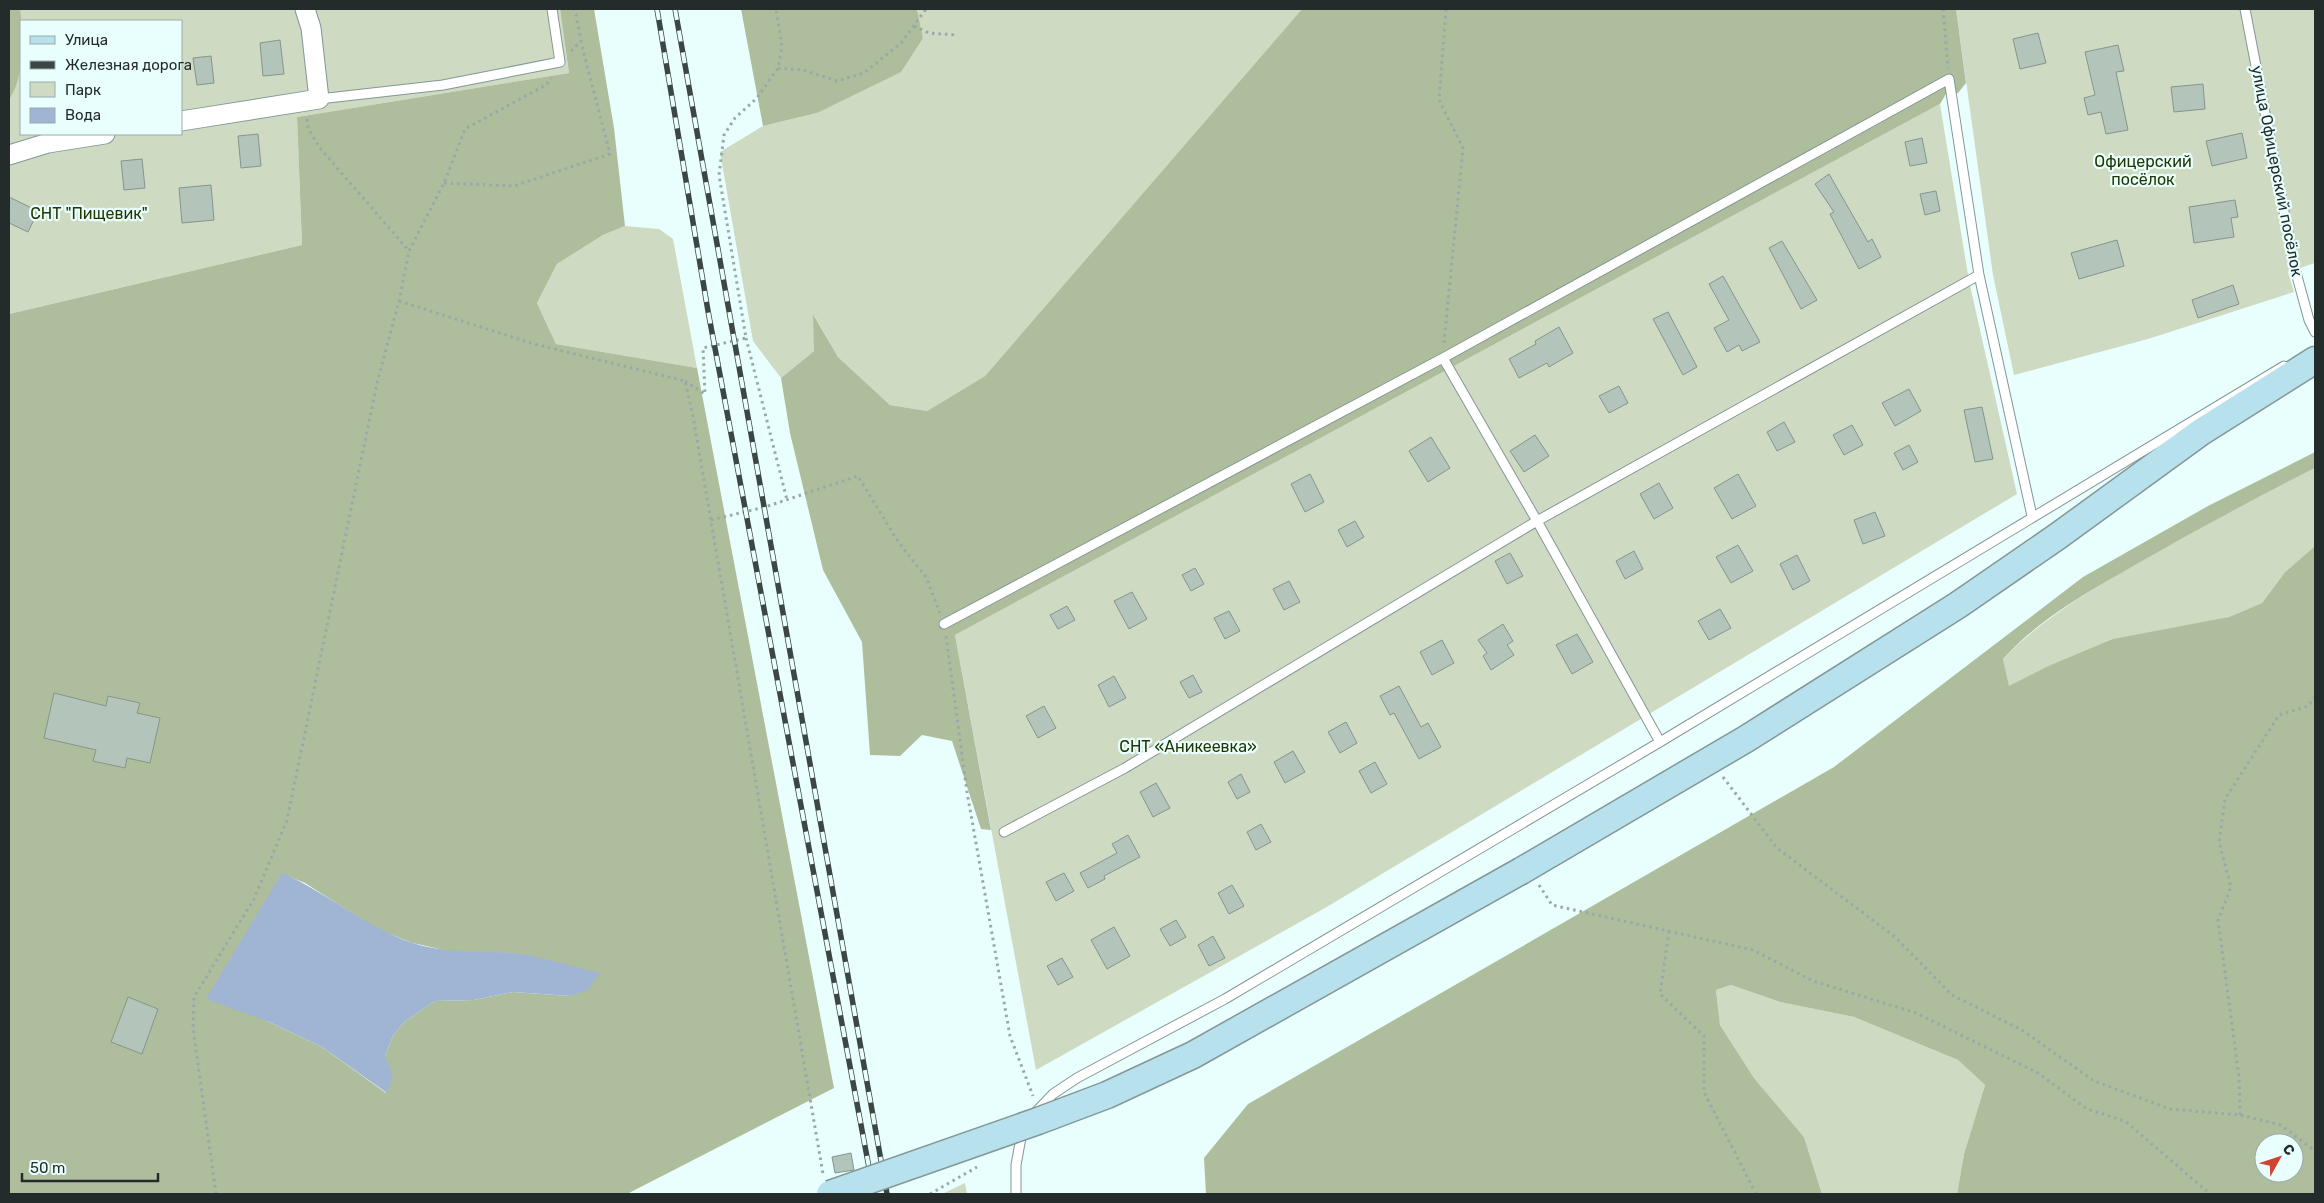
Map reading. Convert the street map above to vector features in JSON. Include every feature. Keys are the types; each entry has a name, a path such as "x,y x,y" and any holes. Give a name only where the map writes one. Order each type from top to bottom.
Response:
{"street":[{"path":"182,121 319,99 312,28 305,9"},
{"path":"9,155 48,144 99,135"},
{"path":"827,1184 1038,1122 1124,1087 1193,1055 1524,870 1710,760 1958,605 2058,536 2307,356"}],"lane":[{"path":"319,99 443,85 560,62 552,9"},
{"name":"улица Офицерский посёлок","path":"2245,9 2295,269 2315,332"},
{"path":"944,624 1443,358 1949,79 1979,275 2032,516"},
{"path":"1004,832 1125,768 1537,521 1979,275"},
{"path":"1016,1194 1016,1166 1023,1130 1038,1108 1053,1094 1078,1078 1225,999 1660,742 2032,516 2307,356"},
{"path":"1443,358 1537,521 1660,742"}],"path":[{"path":"444,183 514,186 610,154 581,41 575,9"},
{"path":"776,9 782,47 778,68 758,98 735,118 724,135 719,175 746,338 787,500"},
{"path":"778,68 802,70 837,81 864,73 902,43 926,9"},
{"path":"1443,358 1463,148 1439,100 1446,9"},
{"path":"1943,9 1949,79"},
{"path":"914,26 929,33 956,35"},
{"path":"216,1194 193,1028 194,997 254,899 287,820 377,383 399,301 409,251 444,183 465,129 546,85 560,62 581,41"},
{"path":"319,99 306,113 308,128 318,147 409,251"},
{"path":"399,301 534,344 685,381 705,394 703,348 746,338"},
{"path":"685,381 827,1184"},
{"path":"711,520 787,500 858,476 899,543 926,577 944,624 967,792 1010,1036 1038,1108"},
{"path":"2240,1115 2240,1077 2218,920 2231,887 2219,842 2225,798 2279,715 2308,706 2315,697"},
{"path":"1710,760 1777,848 1895,937 1952,995 2022,1030 2094,1082 2170,1109 2240,1115 2280,1125 2315,1151"},
{"path":"1524,870 1552,904 1753,950 1813,981 1916,1012 2038,1074 2088,1109 2125,1121 2210,1194"},
{"path":"1669,931 1660,994 1704,1036 1704,1092 1756,1194"}],"green space":[{"name":"СНТ \"Пищевик\"","path":"9,9 560,9 569,73 297,117 302,245 9,314"},
{"path":"9,9 20,9 20,72 9,100"},
{"path":"560,9 594,9 614,128 625,226 603,235 557,264 537,303 556,344 697,368 834,1088 627,1194 9,1194 9,314 302,245 297,117 569,73","holes":["282,874 305,883 377,929 413,943 452,952 512,953 570,996 513,992 474,1000 435,1001 404,1022 393,1036 385,1056 386,1093 322,1047 267,1021"]},
{"path":"741,9 917,9 923,38 901,72 817,113 763,126"},
{"path":"917,9 1302,9 985,376 927,411 890,405 838,357 814,315 814,351 781,378 753,341 720,152 763,126 817,113 923,38"},
{"path":"1302,9 1956,9 1966,83 1958,93 1946,94 1940,104 955,635 991,830 981,829 952,741 922,735 900,756 870,755 862,642 823,570 790,433 781,378 814,351 813,314 838,357 890,405 927,411 985,376"},
{"name":"Офицерский посёлок","path":"1956,9 2315,9 2315,263 2288,272 2294,292 2148,339 2014,375 1993,275"},
{"name":"СНТ «Аникеевка»","path":"1940,104 1969,281 2017,494 1325,908 1036,1070 955,635"},
{"path":"625,226 659,229 673,239 697,368 556,344 537,303 557,264 603,235"},
{"path":"2315,452 2315,468 2247,503 2082,596 2049,618 2017,644 2003,659 2009,686 2046,667 2113,639 2229,617 2262,603 2285,572 2315,546 2315,1194 1957,1194 1964,1154 1985,1085 1958,1060 1854,1017 1780,1002 1731,985 1716,990 1720,1025 1754,1078 1804,1137 1822,1194 1206,1194 1204,1158 1248,1104 1834,767 2083,577 2208,506"},
{"path":"2315,468 2315,546 2285,572 2262,603 2229,617 2046,667 2009,687 2003,659 2050,618 2084,595 2160,550"},
{"path":"1731,985 1780,1002 1854,1017 1958,1060 1985,1085 1964,1154 1957,1194 1822,1194 1804,1137 1754,1078 1720,1025 1716,990"},
{"path":"965,1183 967,1194 942,1194"}],"water":[{"path":"282,873 379,928 413,943 438,949 521,954 600,973 588,990 570,996 513,992 474,1000 435,1001 404,1022 393,1036 385,1056 393,1075 387,1093 322,1047 267,1021 206,999"}],"building":[{"path":"2038,33 2046,63 2020,69 2013,39"},
{"path":"280,40 284,74 263,76 260,43"},
{"path":"2118,45 2124,71 2116,72 2128,130 2106,134 2101,112 2088,115 2084,98 2095,95 2085,52"},
{"path":"211,56 214,83 197,85 193,58"},
{"path":"2203,84 2205,109 2174,112 2171,87"},
{"path":"2242,133 2247,158 2212,166 2206,141"},
{"path":"258,134 261,166 241,168 238,136"},
{"path":"1922,138 1927,163 1910,166 1905,142"},
{"path":"142,159 145,188 124,190 121,161"},
{"path":"1829,174 1868,242 1872,239 1881,257 1859,269 1830,214 1834,212 1815,184"},
{"path":"211,185 214,220 182,223 179,188"},
{"path":"1936,191 1940,211 1925,215 1920,194"},
{"path":"9,197 38,211 28,232 9,223"},
{"path":"2235,200 2238,217 2231,218 2234,237 2194,243 2189,207"},
{"path":"2117,240 2124,266 2079,279 2071,253"},
{"path":"1782,241 1817,300 1801,309 1769,248"},
{"path":"1723,276 1760,342 1742,351 1739,345 1727,352 1714,328 1729,320 1709,284"},
{"path":"2233,285 2239,304 2198,318 2192,300"},
{"path":"1668,312 1697,367 1683,375 1653,319"},
{"path":"1559,327 1573,353 1549,367 1547,363 1519,378 1509,359 1536,344 1535,341"},
{"path":"1619,386 1628,403 1609,413 1599,396"},
{"path":"1909,389 1921,411 1895,426 1882,403"},
{"path":"1982,407 1993,459 1975,462 1964,410"},
{"path":"1784,422 1795,442 1777,451 1767,432"},
{"path":"1852,425 1863,445 1844,455 1833,435"},
{"path":"1535,435 1549,456 1524,472 1510,451"},
{"path":"1431,437 1450,468 1428,482 1409,451"},
{"path":"1909,445 1918,462 1903,470 1894,453"},
{"path":"1310,474 1324,502 1305,512 1291,484"},
{"path":"1738,474 1756,506 1732,519 1714,488"},
{"path":"1659,483 1673,508 1654,519 1640,494"},
{"path":"1875,512 1885,536 1863,544 1854,520"},
{"path":"1355,521 1364,537 1347,547 1338,530"},
{"path":"1738,545 1753,571 1731,583 1716,557"},
{"path":"1634,551 1643,569 1625,579 1616,561"},
{"path":"1510,553 1523,576 1507,584 1495,561"},
{"path":"1797,555 1810,581 1793,590 1780,564"},
{"path":"1195,568 1204,584 1191,591 1182,575"},
{"path":"1289,581 1300,602 1284,610 1273,589"},
{"path":"1132,592 1147,619 1129,629 1114,601"},
{"path":"1067,606 1075,620 1058,629 1050,615"},
{"path":"1720,609 1731,628 1709,640 1698,621"},
{"path":"1229,611 1240,631 1225,639 1214,618"},
{"path":"1503,624 1513,641 1507,645 1514,655 1491,670 1483,656 1487,653 1478,640"},
{"path":"1577,634 1593,662 1572,674 1556,645"},
{"path":"1442,640 1454,663 1432,675 1420,652"},
{"path":"1193,675 1202,692 1189,698 1180,682"},
{"path":"1114,676 1126,698 1109,707 1098,685"},
{"path":"1399,686 1421,727 1428,723 1441,747 1419,759 1394,713 1390,715 1380,696"},
{"path":"54,693 106,706 108,696 140,703 137,713 160,718 150,763 127,758 125,768 93,761 96,750 44,738"},
{"path":"1044,706 1056,728 1038,738 1026,716"},
{"path":"1346,722 1357,743 1340,753 1328,732"},
{"path":"1293,751 1305,772 1285,783 1274,762"},
{"path":"1375,762 1387,784 1371,793 1359,771"},
{"path":"1241,774 1250,792 1237,799 1228,782"},
{"path":"1156,783 1170,808 1153,817 1140,792"},
{"path":"1261,824 1271,842 1256,850 1247,832"},
{"path":"1128,835 1140,857 1104,876 1105,879 1088,888 1080,873 1117,853 1112,844"},
{"path":"1064,873 1074,891 1056,901 1046,882"},
{"path":"1232,885 1244,906 1229,914 1218,893"},
{"path":"1176,920 1186,937 1170,946 1160,929"},
{"path":"1114,927 1130,956 1107,969 1091,940"},
{"path":"1213,936 1225,958 1209,966 1198,945"},
{"path":"1062,958 1073,977 1058,985 1047,966"},
{"path":"128,997 158,1009 142,1054 111,1042"},
{"path":"851,1153 854,1170 835,1173 832,1157"}],"railway":[{"path":"657,9 708,311 874,1194"},
{"path":"675,9 887,1194"}]}
